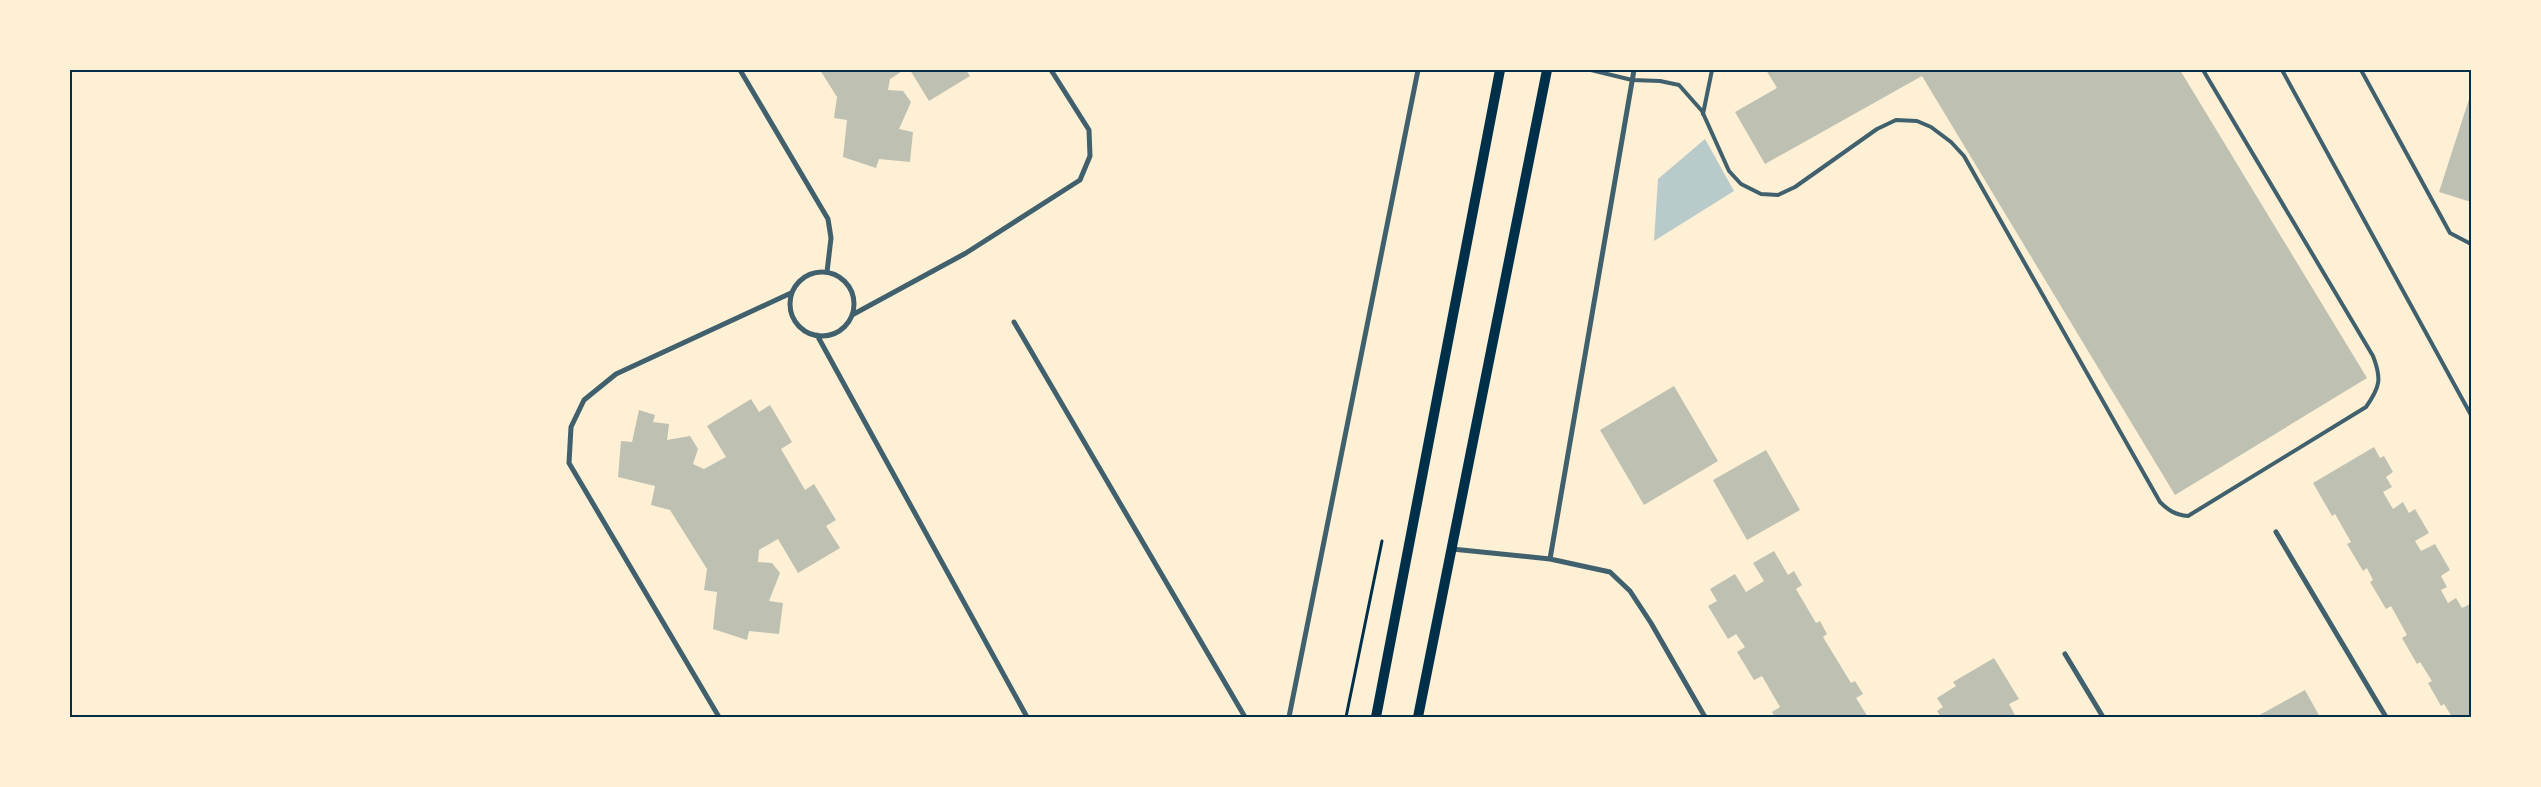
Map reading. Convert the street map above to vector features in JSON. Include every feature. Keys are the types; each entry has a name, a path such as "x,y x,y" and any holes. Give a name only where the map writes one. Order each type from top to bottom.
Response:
{"main road":[{"path":"1376,717 1500,70"},
{"path":"1418,717 1547,70"}],"street":[{"path":"740,70 828,219 830,238 827,272"},
{"path":"791,293 790,312 800,328 817,335 828,335 838,332 852,315 966,252 1080,180 1090,156 1090,130 1051,70"},
{"path":"1289,717 1418,70"},
{"path":"1550,559 1634,70"},
{"path":"719,717 568,463 570,427 584,400 616,374 791,293 801,279 818,272 836,275 850,288 854,306 852,315"},
{"path":"1014,322 1245,717"},
{"path":"817,335 1027,717"},
{"path":"2276,532 2386,717"},
{"path":"1452,549 1550,559 1610,572 1630,591 1705,717"},
{"path":"2065,654 2103,717"}],"lane":[{"path":"1591,70 1632,80 1670,82 1679,85 1703,114 1729,171 1741,184 1760,194 1778,195 1795,187 1877,129 1896,120 1917,121 1931,127 1951,142 1964,156 2160,502 2178,515 2188,516 2366,407 2379,385 2378,369 2373,356 2203,70"},
{"path":"1703,114 1712,70"},
{"path":"2282,70 2471,415"},
{"path":"2361,70 2450,233 2471,244"}],"shaded area":[{"path":"1705,139 1734,191 1654,241 1658,179"}],"building":[{"path":"820,70 904,70 890,79 888,90 903,91 911,102 899,129 913,132 910,162 879,159 876,168 843,157 847,120 834,118 837,97"},
{"path":"910,70 966,70 970,76 929,101"},
{"path":"1766,70 2180,70 2367,378 2175,495 1922,76 1765,164 1735,112 1777,88"},
{"path":"2471,93 2471,202 2439,192"},
{"path":"1674,386 1718,461 1644,505 1600,430"},
{"path":"751,399 759,412 770,405 792,442 781,449 805,490 814,484 836,520 826,526 840,548 798,573 778,539 759,550 758,562 772,563 780,573 769,601 783,603 779,634 749,631 747,640 713,629 717,592 704,590 707,569 670,510 651,505 655,486 618,477 621,441 632,442 639,410 655,415 653,422 669,424 667,440 690,436 698,449 693,464 704,469 726,457 707,426"},
{"path":"2374,447 2380,458 2384,456 2393,472 2386,477 2392,487 2383,492 2393,509 2403,502 2409,513 2415,509 2429,533 2415,541 2421,551 2435,544 2450,570 2441,576 2447,587 2441,590 2448,603 2456,598 2462,608 2470,604 2471,606 2471,717 2452,717 2444,704 2441,706 2428,683 2432,681 2420,662 2417,664 2402,638 2407,635 2391,606 2386,609 2370,582 2373,580 2367,568 2363,571 2347,544 2351,542 2335,514 2332,516 2313,483"},
{"path":"1766,450 1800,510 1747,540 1713,480"},
{"path":"1774,551 1788,575 1794,571 1802,585 1796,589 1816,623 1820,621 1827,634 1823,637 1851,683 1855,681 1863,694 1856,698 1868,717 1775,717 1772,712 1780,707 1762,676 1754,680 1737,652 1745,647 1736,634 1728,639 1708,606 1717,601 1710,589 1735,574 1746,592 1764,581 1753,563"},
{"path":"1994,658 2019,699 2009,704 2016,717 1941,717 1937,711 1943,707 1937,698 1956,686 1953,682"},
{"path":"2305,690 2320,717 2256,717"}]}
